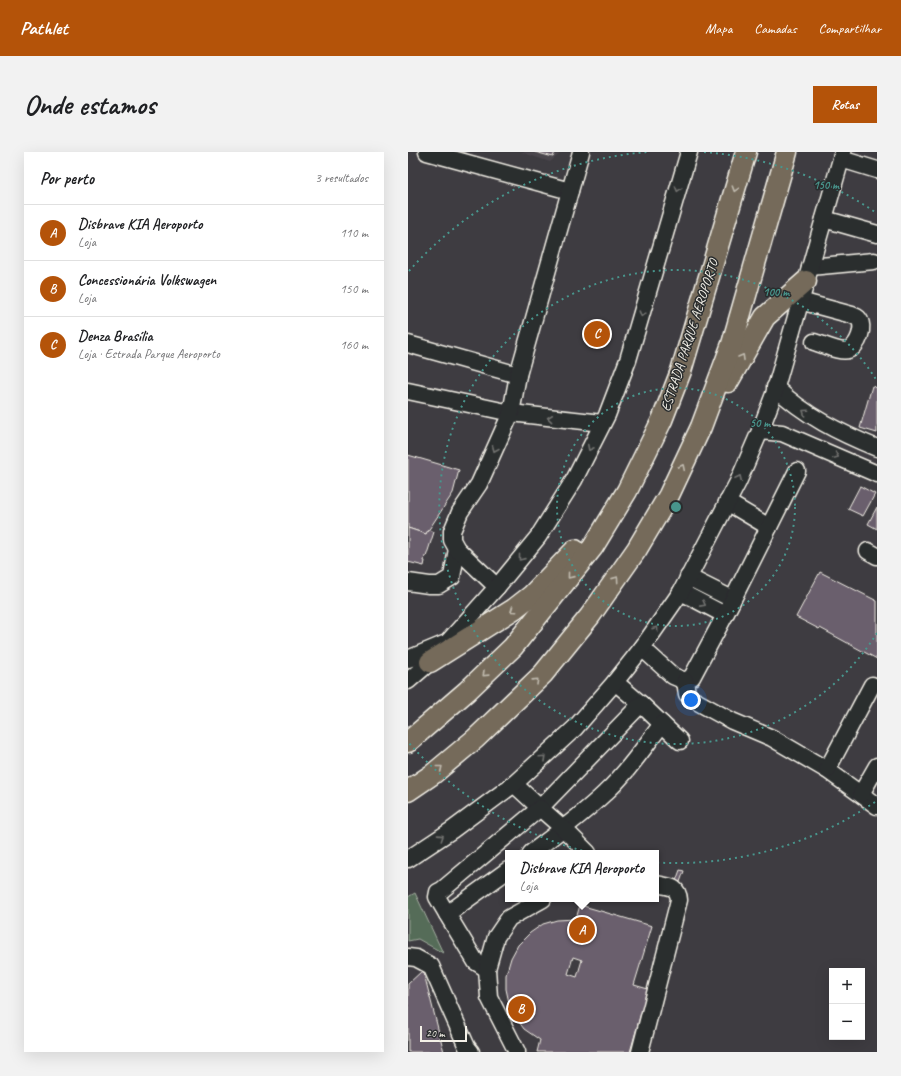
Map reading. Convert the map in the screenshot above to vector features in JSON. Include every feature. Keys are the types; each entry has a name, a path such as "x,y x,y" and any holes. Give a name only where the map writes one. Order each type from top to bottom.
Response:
{"main road":[{"name":"ESTRADA PARQUE AEROPORTO","path":"408,742 467,691 513,647 593,547 627,491 662,420 681,371 746,152"},
{"path":"702,427 732,344 787,152"},
{"path":"768,215 801,152"},
{"path":"408,791 433,774 475,739 543,674 590,616 637,549 669,494 702,427 766,317 808,274"},
{"path":"430,662 514,609 532,595 554,573 627,491"}],"street":[{"path":"427,152 570,191"},
{"path":"497,587 457,549 452,540 452,530 460,512 479,484 511,413 518,375 581,152"},
{"path":"408,681 430,662 497,587 538,537 574,480 602,424 628,360 689,152"},
{"path":"408,859 452,830 514,784 575,728 642,648 681,592 727,502 760,432 776,388 842,155 877,170"},
{"path":"824,218 877,234"},
{"path":"808,274 874,261"},
{"path":"800,301 852,315 858,318 861,323 861,331 858,339 848,350 842,350 814,342"},
{"path":"408,344 518,375"},
{"path":"776,388 789,400 825,425 877,448"},
{"path":"408,391 511,413 602,424"},
{"path":"814,447 825,425"},
{"path":"760,432 782,433 877,474"},
{"path":"684,681 692,677 725,615 797,471"},
{"path":"727,502 769,527"},
{"path":"408,582 439,585 452,577 457,549"},
{"path":"688,577 732,600"},
{"path":"681,592 725,615"},
{"path":"408,659 449,641"},
{"path":"642,648 673,676 684,681"},
{"path":"684,681 687,694 692,699 732,721 772,738 827,770 877,806"},
{"path":"615,682 680,741"},
{"path":"827,770 872,685"},
{"path":"486,969 476,962 437,897 438,892 540,808 641,704"},
{"path":"535,850 564,829 606,792 662,724"},
{"path":"861,794 877,766"},
{"path":"514,784 585,850"},
{"path":"447,914 505,872"},
{"path":"640,1052 679,900 678,894 674,888 659,885"},
{"path":"517,1052 489,997 486,969 496,937 509,918 538,902"},
{"path":"408,957 416,958 431,966 467,1047 471,1052"}],"shaded area":[{"path":"521,152 562,152 550,162"}],"green space":[{"path":"415,893 443,953 418,939 408,941 408,897"}],"building":[{"path":"535,152 555,152 553,157"},
{"path":"872,386 877,388 877,433 860,428"},
{"path":"408,455 459,470 453,493 426,534 408,528"},
{"path":"860,486 875,494 863,516 848,509"},
{"path":"877,507 877,529 868,524"},
{"path":"408,528 426,534 428,530 434,532 426,557 425,556 424,566 408,562"},
{"path":"820,572 877,601 877,659 820,628 819,629 796,617"},
{"path":"680,870 684,871 680,882 676,881"},
{"path":"580,905 652,926 634,985 648,989 630,1052 537,1052 540,1040 524,1029 510,1007 506,989 506,975 511,958 518,945 530,933 543,924 557,920 576,919","holes":["573,957 582,960 577,977 568,974"]},
{"path":"423,970 444,1052 408,1052 408,984"}],"place":[{"name":"Denza Brasília","path":"597,334"},
{"name":"Disbrave KIA Aeroporto","path":"582,930"},
{"name":"Concessionária Volkswagen","path":"521,1009"}]}
